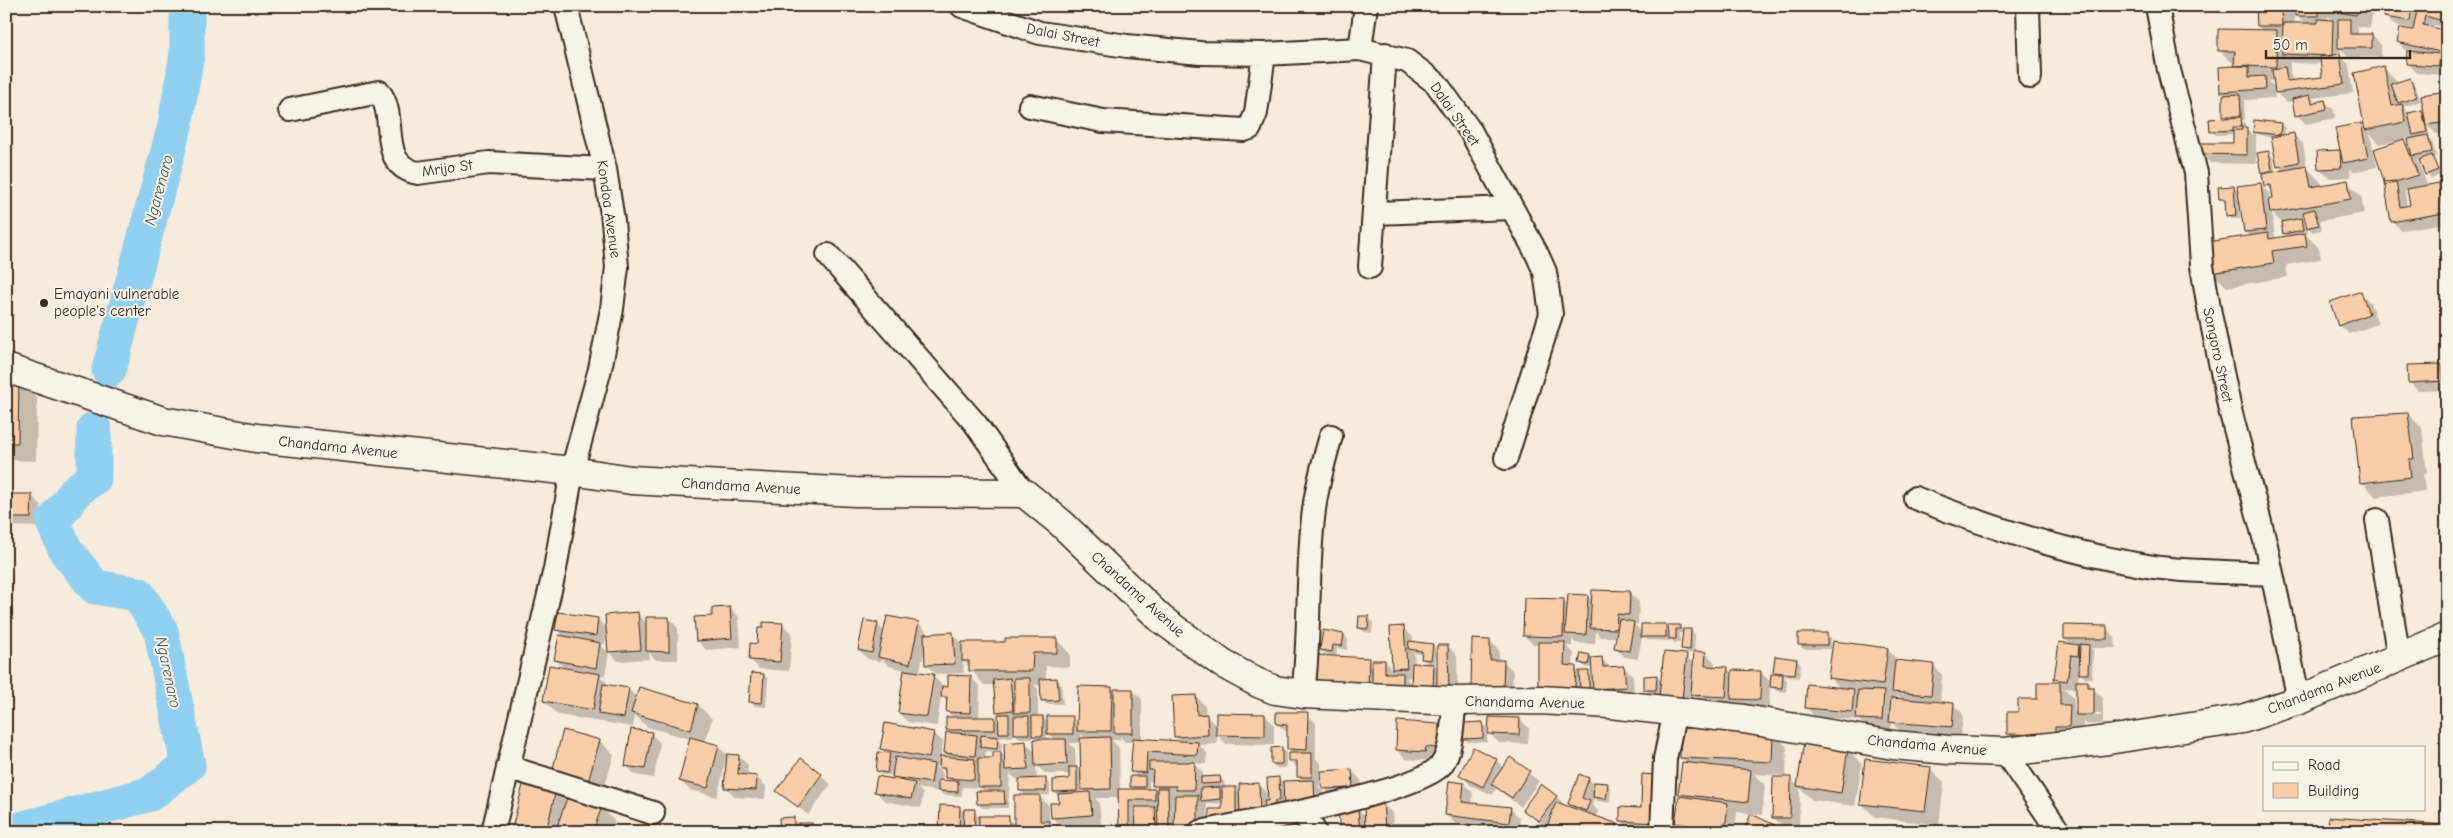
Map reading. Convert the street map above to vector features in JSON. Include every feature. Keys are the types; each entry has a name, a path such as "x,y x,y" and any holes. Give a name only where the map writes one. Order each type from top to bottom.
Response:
{"street":[{"name":"Kondoa Avenue","path":"493,832 555,569 572,471 600,369 612,309 617,267 613,221 605,169 566,6"},
{"name":"Dalai Street","path":"962,6 1040,33 1200,53 1264,54 1360,49 1407,61 1436,83 1471,132 1546,272 1551,314 1506,458"},
{"path":"1360,49 1366,6"},
{"path":"2028,6 2030,77"},
{"name":"Songoro Street","path":"2157,6 2169,70 2196,173 2202,266 2210,314 2234,426 2261,524 2299,700"},
{"path":"1030,106 1103,121 1244,130 1250,128 1256,113 1264,54"},
{"path":"1370,267 1385,54"},
{"name":"Mrijo St","path":"290,110 379,92 384,103 390,140 398,163 408,171 418,173 489,163 605,169"},
{"path":"1375,213 1512,208"},
{"path":"828,255 975,423 1024,493"},
{"name":"Chandama Avenue","path":"6,368 163,420 256,438 572,471 631,480 855,492 1024,493 1061,523 1161,619 1223,664 1275,690 1303,694 1454,701 1540,700 1610,704 1744,719 1893,745 2005,752 2108,740 2242,719 2299,700 2447,637"},
{"path":"1303,694 1308,658 1314,510 1320,474 1331,436"},
{"path":"1915,498 1962,517 2055,545 2137,564 2190,571 2272,574"},
{"path":"2377,520 2399,658"},
{"path":"1200,832 1303,812 1424,776 1441,764 1449,744 1454,701"},
{"path":"1662,832 1665,759 1675,711"},
{"path":"2005,752 2059,832"},
{"path":"508,767 653,813"},
{"path":"1303,812 1316,832"}],"building":[{"path":"2256,6 2281,6 2282,26 2257,26"},
{"path":"2295,6 2319,6 2319,16 2295,16"},
{"path":"2320,6 2358,6 2356,15 2319,9"},
{"path":"2385,6 2412,6 2410,21 2384,17"},
{"path":"2418,6 2447,6 2444,21 2425,16 2423,25 2444,30 2440,52 2397,42 2400,28 2413,30"},
{"path":"2318,19 2333,20 2332,56 2282,54 2283,23 2318,23"},
{"path":"2338,19 2350,19 2350,34 2372,34 2372,48 2338,48"},
{"path":"2218,29 2277,30 2276,67 2234,66 2235,51 2218,51"},
{"path":"2407,51 2440,54 2439,66 2406,64"},
{"path":"2340,54 2344,84 2275,93 2272,69 2285,67 2287,81 2322,77 2320,57"},
{"path":"2249,65 2249,77 2265,76 2266,89 2220,92 2219,67"},
{"path":"2384,66 2392,106 2402,104 2406,122 2365,130 2354,73"},
{"path":"2410,78 2417,97 2398,103 2391,84"},
{"path":"2447,91 2447,122 2426,125 2421,95"},
{"path":"2240,94 2241,116 2223,116 2223,95"},
{"path":"2310,95 2312,103 2325,100 2327,109 2295,116 2292,99"},
{"path":"2422,110 2427,132 2413,135 2408,113"},
{"path":"2241,117 2242,130 2210,131 2209,119"},
{"path":"2254,120 2281,123 2280,135 2253,132"},
{"path":"2361,123 2368,158 2343,163 2335,128"},
{"path":"2233,127 2247,127 2247,155 2200,154 2200,143 2233,143"},
{"path":"2294,133 2299,162 2277,167 2271,137"},
{"path":"2428,135 2432,152 2412,156 2408,139"},
{"path":"2404,139 2418,175 2385,185 2374,149"},
{"path":"2340,150 2341,168 2318,169 2317,151"},
{"path":"2269,151 2272,170 2261,173 2257,153"},
{"path":"2432,155 2438,170 2425,175 2419,160"},
{"path":"2307,166 2311,187 2348,180 2351,199 2270,213 2268,200 2273,199 2271,185 2264,186 2262,174"},
{"path":"2396,181 2400,207 2410,205 2407,189 2439,183 2444,213 2391,222 2384,182"},
{"path":"2261,183 2266,230 2244,232 2237,186"},
{"path":"2234,186 2236,215 2226,216 2225,199 2219,199 2218,187"},
{"path":"2314,209 2319,225 2307,228 2303,212"},
{"path":"2302,218 2304,230 2283,234 2281,222"},
{"path":"2268,233 2269,239 2305,233 2307,246 2272,251 2274,263 2211,273 2206,242"},
{"path":"2361,291 2369,314 2338,326 2330,302"},
{"path":"2442,364 2443,381 2408,383 2407,365"},
{"path":"6,378 19,378 18,443 6,443"},
{"path":"2408,413 2414,459 2409,459 2411,477 2360,483 2353,416"},
{"path":"6,494 32,494 31,518 6,518"},
{"path":"1592,590 1630,591 1629,615 1617,614 1616,629 1590,628"},
{"path":"1568,594 1588,595 1586,635 1565,634"},
{"path":"1524,598 1564,599 1563,637 1523,636"},
{"path":"730,607 732,638 696,641 694,617 712,616 712,608"},
{"path":"558,612 598,618 596,636 555,630"},
{"path":"638,612 641,650 608,652 605,615"},
{"path":"887,616 919,622 910,664 878,657"},
{"path":"1359,616 1369,616 1368,629 1358,628"},
{"path":"646,617 669,617 669,652 646,651"},
{"path":"1619,619 1634,622 1629,651 1614,648"},
{"path":"864,620 878,623 872,653 858,650"},
{"path":"763,622 783,623 780,662 749,660 750,643 757,644 758,628 763,628"},
{"path":"1641,624 1666,624 1666,637 1641,637"},
{"path":"1668,625 1680,625 1680,629 1676,629 1676,639 1669,639"},
{"path":"2064,625 2107,626 2107,639 2064,639"},
{"path":"1404,626 1407,668 1392,669 1390,627"},
{"path":"1683,629 1691,629 1690,650 1681,649"},
{"path":"1323,630 1344,634 1342,646 1333,645 1332,652 1320,650"},
{"path":"953,632 955,664 925,665 924,634"},
{"path":"1798,633 1827,633 1827,645 1798,645"},
{"path":"559,635 600,643 596,668 554,660"},
{"path":"1005,638 1057,638 1057,653 1033,653 1032,671 969,671 969,661 962,661 962,642 1005,642"},
{"path":"1472,639 1490,640 1490,660 1504,660 1503,689 1471,689"},
{"path":"1409,641 1433,644 1431,660 1421,659 1422,651 1408,649"},
{"path":"1833,641 1888,648 1883,685 1828,678"},
{"path":"1538,642 1565,642 1564,665 1576,666 1575,687 1538,686"},
{"path":"2059,642 2079,645 2078,656 2071,655 2067,681 2054,679"},
{"path":"2080,644 2089,645 2088,674 2079,674"},
{"path":"1437,645 1448,645 1449,689 1437,689"},
{"path":"1694,651 1706,652 1705,666 1728,667 1726,697 1691,695"},
{"path":"1664,652 1687,654 1682,699 1659,696"},
{"path":"1581,653 1590,655 1588,665 1579,663"},
{"path":"1317,655 1369,658 1368,683 1316,680"},
{"path":"1775,656 1797,659 1795,674 1773,672"},
{"path":"1602,657 1603,667 1624,666 1626,687 1593,689 1591,658"},
{"path":"1372,660 1385,660 1385,673 1403,673 1403,687 1372,687"},
{"path":"1895,660 1934,664 1931,695 1892,692"},
{"path":"1412,663 1434,664 1433,690 1411,689"},
{"path":"549,665 600,674 593,710 543,701"},
{"path":"904,670 934,674 927,717 898,713"},
{"path":"1732,670 1761,671 1760,700 1731,699"},
{"path":"1579,671 1589,671 1589,688 1580,688"},
{"path":"751,673 764,674 762,703 749,702"},
{"path":"1771,674 1783,674 1782,688 1770,687"},
{"path":"948,675 971,676 970,713 946,712 947,697 941,697 942,686 948,687"},
{"path":"1657,675 1656,690 1644,690 1644,676"},
{"path":"1010,678 1013,710 996,712 993,680"},
{"path":"1014,678 1030,678 1030,713 1014,713"},
{"path":"1057,678 1059,700 1041,701 1040,679"},
{"path":"2076,681 2088,681 2088,687 2094,687 2094,715 2076,715"},
{"path":"2037,682 2060,682 2060,705 2070,705 2069,727 2055,727 2055,735 2007,734 2007,712 2018,712 2018,699 2037,699"},
{"path":"603,684 629,688 624,718 598,714"},
{"path":"1807,684 1854,689 1852,712 1805,708"},
{"path":"1078,686 1112,687 1111,731 1077,731"},
{"path":"639,687 698,704 691,730 631,713"},
{"path":"1114,689 1133,689 1133,733 1114,733"},
{"path":"1858,690 1884,691 1882,720 1856,719"},
{"path":"1196,695 1197,715 1207,714 1208,735 1174,737 1172,696"},
{"path":"1891,698 1954,703 1952,727 1889,722"},
{"path":"1276,712 1308,712 1307,750 1287,749 1287,725 1276,724"},
{"path":"1216,713 1265,714 1265,736 1216,735"},
{"path":"998,714 1009,714 1009,733 999,733"},
{"path":"1014,716 1029,716 1029,734 1014,734"},
{"path":"1032,716 1043,716 1043,736 1032,736"},
{"path":"1047,716 1073,716 1073,734 1047,734"},
{"path":"946,717 995,717 995,730 946,730"},
{"path":"1489,717 1520,718 1519,735 1488,734"},
{"path":"1397,721 1439,724 1438,748 1426,747 1425,752 1396,750"},
{"path":"1483,722 1483,738 1462,739 1462,723"},
{"path":"885,723 934,732 929,758 880,749"},
{"path":"1681,728 1773,732 1772,762 1680,758"},
{"path":"631,729 652,732 645,769 625,766"},
{"path":"563,730 600,740 588,782 552,772"},
{"path":"946,732 977,735 975,756 944,753"},
{"path":"981,735 998,737 997,749 980,747"},
{"path":"690,737 719,745 708,788 679,781"},
{"path":"1110,737 1111,789 1081,790 1080,738"},
{"path":"1133,738 1198,742 1197,755 1147,752 1146,773 1130,772"},
{"path":"1034,739 1066,739 1067,764 1035,766"},
{"path":"1026,741 1028,769 1005,770 1004,743"},
{"path":"1804,742 1848,749 1841,793 1797,786"},
{"path":"1282,747 1282,764 1271,764 1271,748"},
{"path":"1473,747 1497,759 1483,787 1459,775"},
{"path":"878,752 890,753 887,773 876,771"},
{"path":"993,752 1001,752 1001,787 978,787 978,758 993,758"},
{"path":"1288,753 1312,753 1312,777 1297,777 1297,761 1288,761"},
{"path":"727,754 739,755 738,774 757,776 756,790 724,788"},
{"path":"940,756 975,759 974,780 945,778 945,768 939,768"},
{"path":"895,757 934,764 931,783 892,777"},
{"path":"1510,757 1530,771 1512,798 1491,784"},
{"path":"801,758 822,774 798,807 776,791"},
{"path":"1865,759 1931,767 1925,811 1860,804"},
{"path":"1149,762 1195,762 1194,790 1176,790 1176,786 1152,786 1153,770 1149,770"},
{"path":"1682,762 1751,770 1748,802 1678,794"},
{"path":"1069,767 1077,767 1077,791 1053,792 1053,780 1069,779"},
{"path":"1352,769 1353,788 1322,789 1321,771"},
{"path":"1579,774 1589,778 1582,798 1590,801 1586,811 1568,804"},
{"path":"1642,774 1656,775 1655,823 1620,821 1620,807 1641,808"},
{"path":"877,776 915,783 911,799 874,792"},
{"path":"1130,776 1145,776 1145,787 1130,787"},
{"path":"1220,776 1221,783 1201,784 1201,777"},
{"path":"1279,777 1280,800 1275,801 1275,808 1265,808 1264,801 1268,801 1267,778"},
{"path":"1773,777 1791,777 1790,818 1772,818"},
{"path":"1046,778 1046,791 1019,791 1019,779"},
{"path":"938,780 958,781 958,792 938,791"},
{"path":"1314,780 1315,805 1284,806 1283,781"},
{"path":"524,781 556,790 546,832 511,832"},
{"path":"1449,781 1464,783 1462,802 1511,807 1509,823 1445,815"},
{"path":"1594,782 1608,783 1606,799 1593,797"},
{"path":"1259,783 1260,814 1240,816 1239,784"},
{"path":"1541,784 1557,796 1539,821 1522,810"},
{"path":"1220,787 1220,799 1201,801 1200,788"},
{"path":"1222,787 1236,787 1236,821 1209,821 1209,809 1222,809"},
{"path":"1157,788 1168,788 1169,832 1158,832"},
{"path":"1118,789 1155,789 1155,800 1129,800 1129,832 1119,832"},
{"path":"976,791 1004,791 1005,804 977,804"},
{"path":"1090,792 1092,815 1051,818 1050,803 1059,803 1058,794"},
{"path":"568,795 602,806 593,832 555,832"},
{"path":"1014,795 1040,795 1040,821 1050,821 1050,832 1014,832"},
{"path":"1175,795 1198,795 1198,828 1174,828"},
{"path":"1679,796 1728,803 1725,830 1675,823"},
{"path":"1383,802 1385,827 1365,829 1364,804"},
{"path":"1556,802 1618,824 1615,832 1545,832"},
{"path":"940,805 960,806 959,831 939,830"},
{"path":"1135,807 1155,807 1156,832 1136,832"},
{"path":"1358,808 1360,832 1340,832 1338,810"},
{"path":"964,809 975,809 974,832 963,832"},
{"path":"1751,814 1775,825 1772,832 1743,832"},
{"path":"979,816 1009,816 1009,832 979,832"},
{"path":"794,817 794,832 780,832 779,818"},
{"path":"2328,817 2447,825 2447,832 2330,832"},
{"path":"798,823 812,823 813,832 799,832"},
{"path":"1392,824 1431,824 1432,832 1392,832"},
{"path":"1467,824 1510,832 1466,832"},
{"path":"1623,827 1651,830 1651,832 1623,832"}],"waterway":[{"name":"Ngarenaro","path":"109,370 175,125 187,54 187,6"},
{"name":"Ngarenaro","path":"10,832 150,794 188,765 161,631 138,594 95,587 66,551 53,522 77,490 94,478 94,429"}],"place":[{"name":"Emayani vulnerable people's center","path":"44,303"}]}
